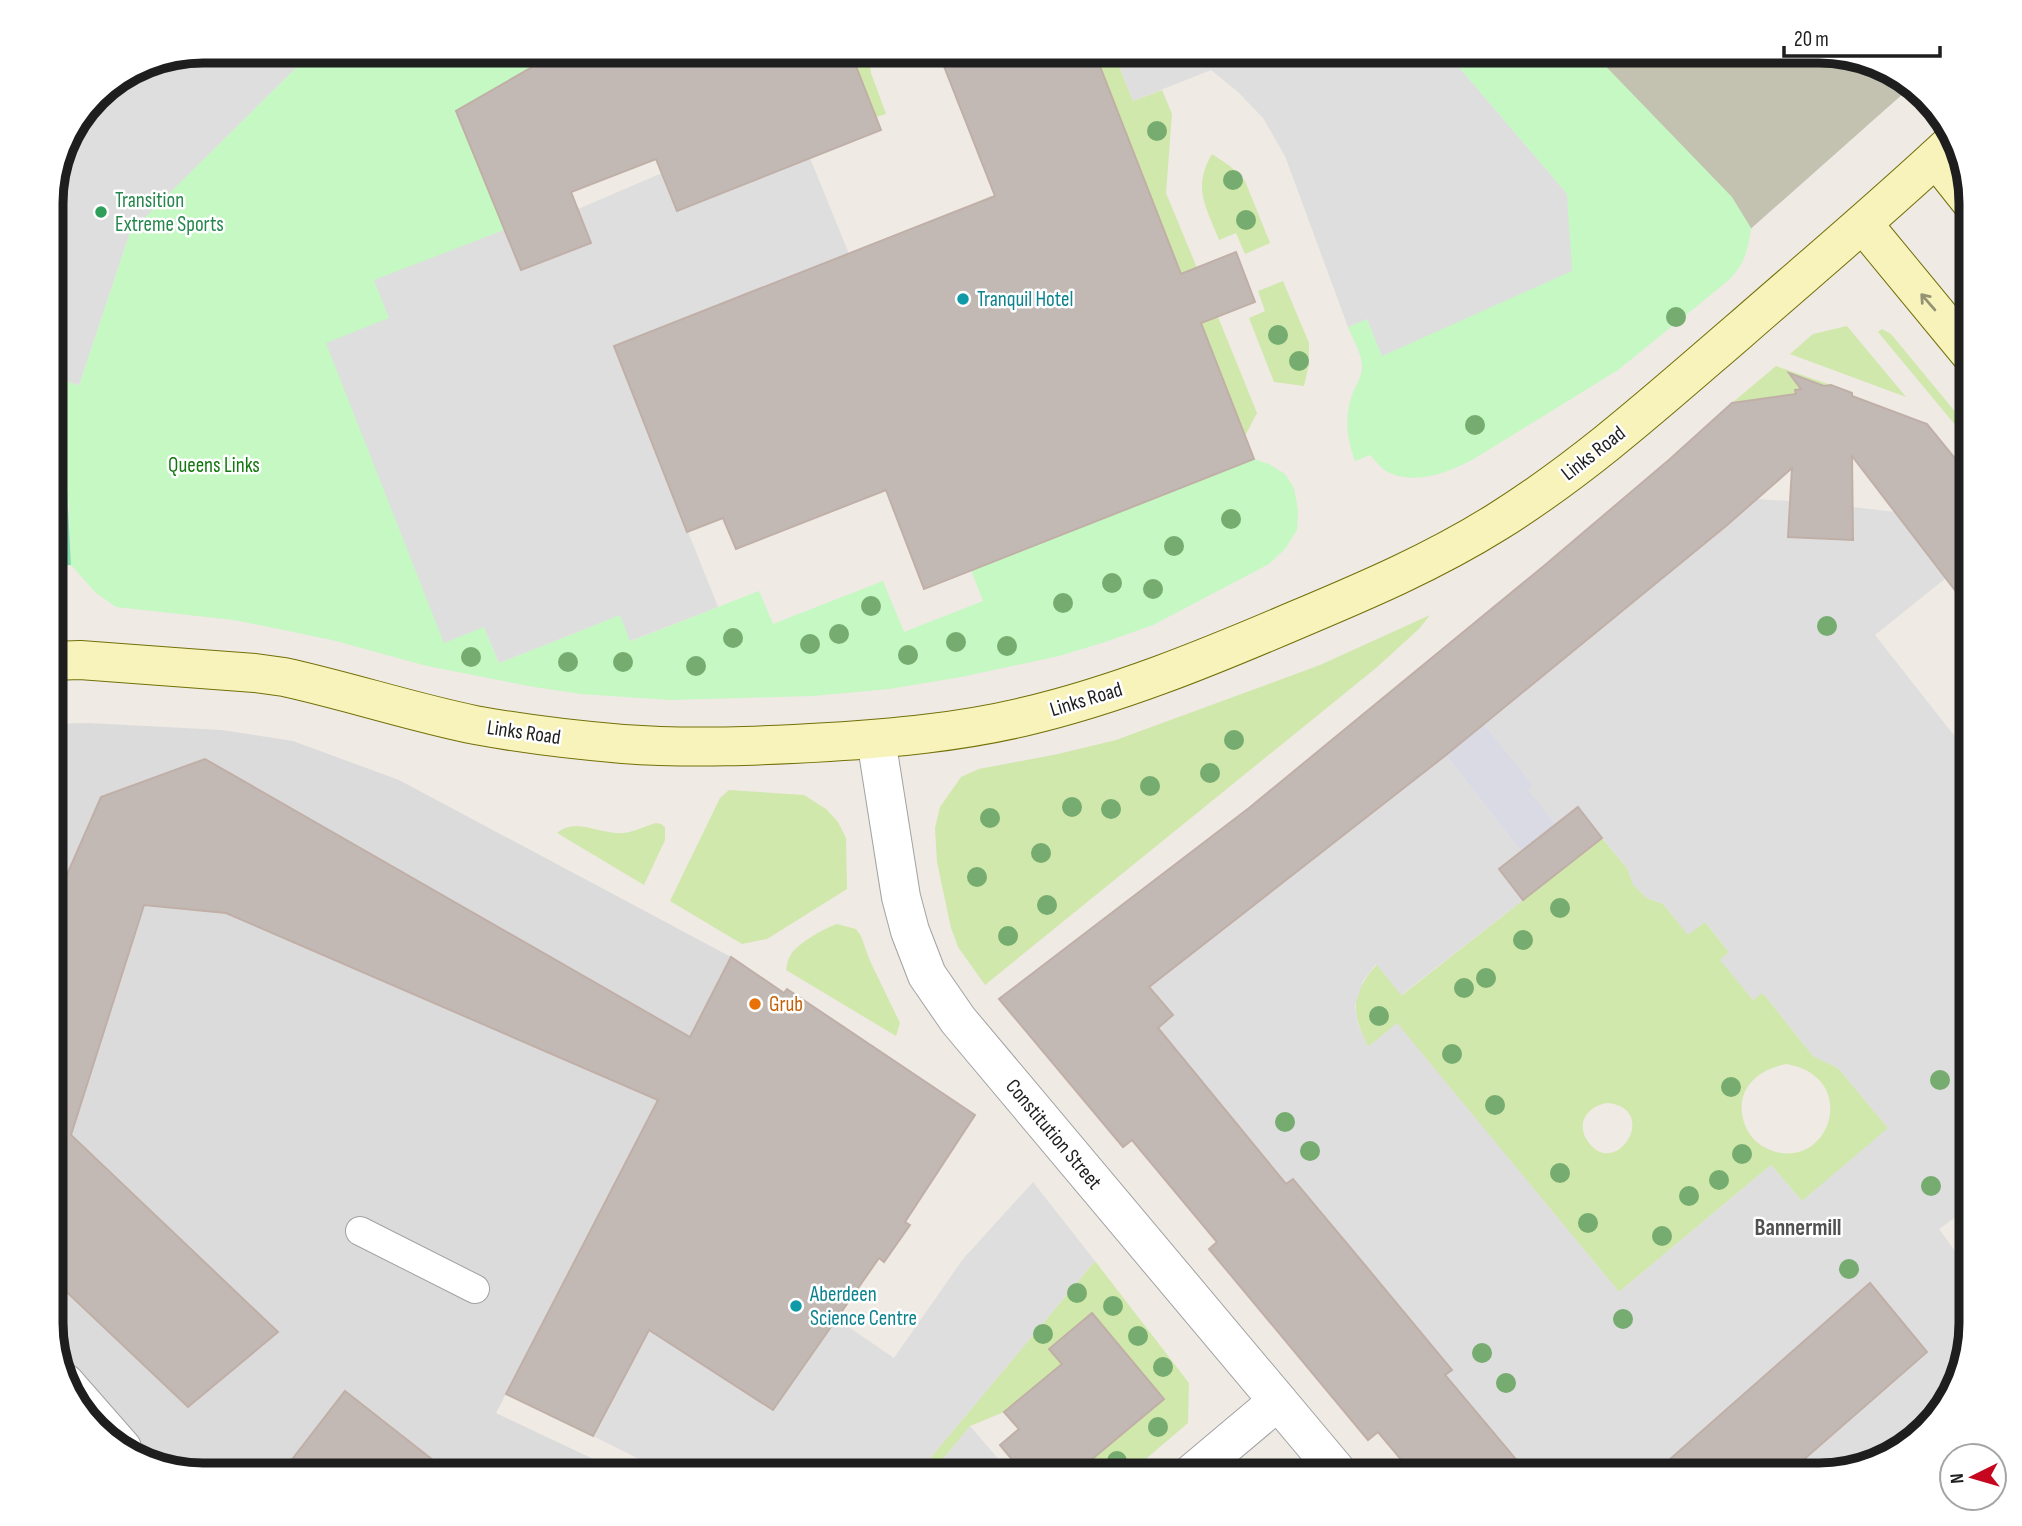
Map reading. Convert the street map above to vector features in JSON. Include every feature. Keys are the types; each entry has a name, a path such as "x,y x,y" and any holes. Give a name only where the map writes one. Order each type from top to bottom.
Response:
{"street":[{"name":"Links Road","path":"63,661 284,677 474,725 611,743 783,745 939,733 1023,718 1112,693 1267,633 1382,584 1450,550 1525,503 1603,447 1863,224 1946,148"},
{"path":"1863,224 1959,340"},
{"name":"Constitution Street","path":"876,739 903,906 916,950 927,975 958,1020 1330,1463"},
{"path":"1204,1463 1278,1401"}],"lane":[{"path":"360,1231 475,1289"}],"shaded area":[{"name":"Transition Extreme Sports","path":"203,63 301,63 130,232 79,385 63,380 63,194 70,158 87,125 104,104 125,87 158,70"},
{"path":"1118,63 1455,63 1567,194 1572,271 1382,356 1367,319 1348,327 1285,156 1263,118 1238,92 1211,70 1133,101"},
{"path":"1562,63 1837,64 1881,77 1904,92 1737,241"},
{"path":"810,158 849,254 614,346 718,607 630,641 620,615 499,663 484,627 444,643 326,343 389,318 374,280 504,230 522,270 591,243 578,209 662,173 677,211 712,198 697,162 782,169"},
{"path":"1757,499 1790,501 1789,537 1853,540 1853,507 1895,512 1946,578 1875,635 1959,742 1959,1215 1939,1229 1959,1256 1959,1332 1952,1368 1930,1408 1904,1434 1881,1449 1837,1462 1800,1463 1927,1352 1870,1283 1666,1463 1538,1463 1534,1458 1527,1463 1519,1463 1445,1375 1293,1179 1286,1184 1202,1083 1147,1037 1173,1015 1149,987 1446,755 1521,851 1499,869 1523,900 1401,995 1376,964 1363,981 1355,1006 1358,1024 1368,1047 1397,1023 1619,1292 1771,1165 1802,1201 1888,1128 1838,1068 1813,1056 1763,993 1753,1000 1720,960 1729,952 1705,922 1688,935 1663,904 1647,898 1633,885 1627,868 1578,808 1556,825 1527,790 1533,785 1484,724"},
{"path":"63,724 222,730 293,741 399,780 731,957 496,1413 602,1463 194,1463 158,1456 141,1449 111,1428 87,1401 74,1377 63,1332"},
{"path":"1484,724 1533,785 1528,790 1556,825 1547,832 1571,863 1550,879 1526,848 1521,851 1446,755"},
{"path":"1033,1182 1095,1261 926,1463 647,1463 593,1436 649,1330 772,1410 837,1319 894,1358 963,1259"},
{"path":"970,1426 1002,1463 940,1463"}],"green space":[{"name":"Queens Links","path":"301,63 539,63 456,111 504,230 375,281 389,318 484,627 499,663 620,615 631,641 759,591 773,624 883,581 904,632 983,601 971,570 1254,459 1285,474 1294,488 1298,510 1297,530 1285,549 1269,564 1153,625 1105,642 1059,656 961,677 889,689 812,696 670,700 581,694 427,666 332,640 234,620 116,607 96,593 71,565 69,505 63,476 63,380 79,385 130,232"},
{"path":"855,63 870,63 886,114 876,117"},
{"path":"1099,63 1118,63 1133,101 1162,90 1172,114 1166,193 1197,268 1181,274"},
{"path":"1455,63 1603,63 1732,197 1751,228 1745,256 1729,280 1618,370 1472,460 1441,473 1418,478 1386,471 1370,455 1355,461 1347,420 1362,364 1348,327 1367,319 1382,355 1567,194"},
{"path":"1212,154 1230,166 1245,181 1270,243 1245,254 1236,233 1219,240 1206,207 1202,187 1206,166"},
{"path":"1283,281 1309,343 1309,364 1304,386 1274,382 1249,318 1265,311 1258,291"},
{"path":"1218,317 1257,413 1245,436 1201,323"},
{"path":"1847,326 1906,397 1790,354 1813,334"},
{"path":"1882,329 1891,334 1959,416 1959,430 1878,332"},
{"path":"1776,366 1831,385 1796,394 1732,403"},
{"path":"63,477 67,488 71,565 63,565"},
{"path":"1430,615 1419,629 1376,668 985,985 958,947 951,928 937,862 935,828 940,807 961,777 979,769 1116,740 1320,665"},
{"path":"729,790 804,795 826,809 838,822 846,838 847,889 767,939 742,944 670,901 720,798"},
{"path":"656,823 665,827 665,840 644,885 557,833 564,828 580,826 623,833"},
{"path":"1602,838 1627,868 1634,885 1647,898 1663,904 1688,934 1705,922 1729,952 1721,959 1753,1000 1762,992 1813,1056 1838,1068 1889,1129 1802,1201 1771,1165 1619,1292 1397,1024 1368,1047 1358,1023 1356,1004 1362,985 1377,964 1402,995","holes":["1786,1064 1809,1072 1823,1085 1830,1101 1829,1118 1823,1133 1811,1146 1796,1153 1776,1152 1761,1145 1747,1130 1742,1113 1742,1102 1749,1084 1765,1071","1608,1103 1623,1108 1631,1117 1632,1128 1621,1148 1611,1153 1600,1152 1589,1143 1583,1129 1585,1117 1589,1112 1594,1107"]},
{"path":"837,924 856,929 861,936 900,1023 896,1036 786,970 789,958 797,947 817,933"},
{"path":"1095,1261 1189,1383 1188,1423 1141,1463 1087,1463 1164,1399 1092,1313 1049,1349 1062,1364 1004,1412 970,1426 940,1463 926,1463"}],"building":[{"path":"539,63 855,63 881,130 677,211 656,159 571,192 591,243 521,270 456,111"},
{"name":"Tranquil Hotel","path":"943,63 1099,63 1181,274 1236,252 1255,302 1201,323 1254,459 924,589 886,490 736,549 723,518 687,532 614,346 995,196"},
{"path":"1789,373 1824,386 1831,385 1852,393 1852,396 1927,424 1959,463 1959,595 1852,456 1853,540 1788,537 1792,468 1726,526 1446,755 1149,987 1173,1015 1158,1028 1286,1184 1293,1179 1452,1370 1445,1375 1519,1463 1404,1463 1378,1432 1368,1440 1209,1249 1217,1242 1132,1140 1123,1147 999,999 1249,808 1545,565 1732,403 1796,394 1795,390 1801,389"},
{"path":"205,759 690,1037 731,957 784,993 787,989 975,1115 905,1222 910,1225 884,1262 879,1258 773,1410 649,1330 593,1436 506,1394 658,1100 226,913 144,905 71,1135 278,1332 188,1407 63,1288 63,884 101,797"},
{"path":"1578,807 1602,838 1523,900 1499,869"},
{"path":"1870,1283 1927,1352 1800,1463 1666,1463"},
{"path":"1092,1313 1164,1399 1087,1463 1015,1463 1000,1445 1019,1429 1004,1412 1062,1364 1049,1349"},
{"path":"345,1391 437,1463 289,1463"}],"place":[{"name":"Transition Extreme Sports","path":"101,212"},
{"name":"Tranquil Hotel","path":"963,299"},
{"name":"Grub","path":"755,1004"},
{"name":"Aberdeen Science Centre","path":"796,1306"}],"district":[{"name":"Bannermill","path":"1798,1227"}]}
